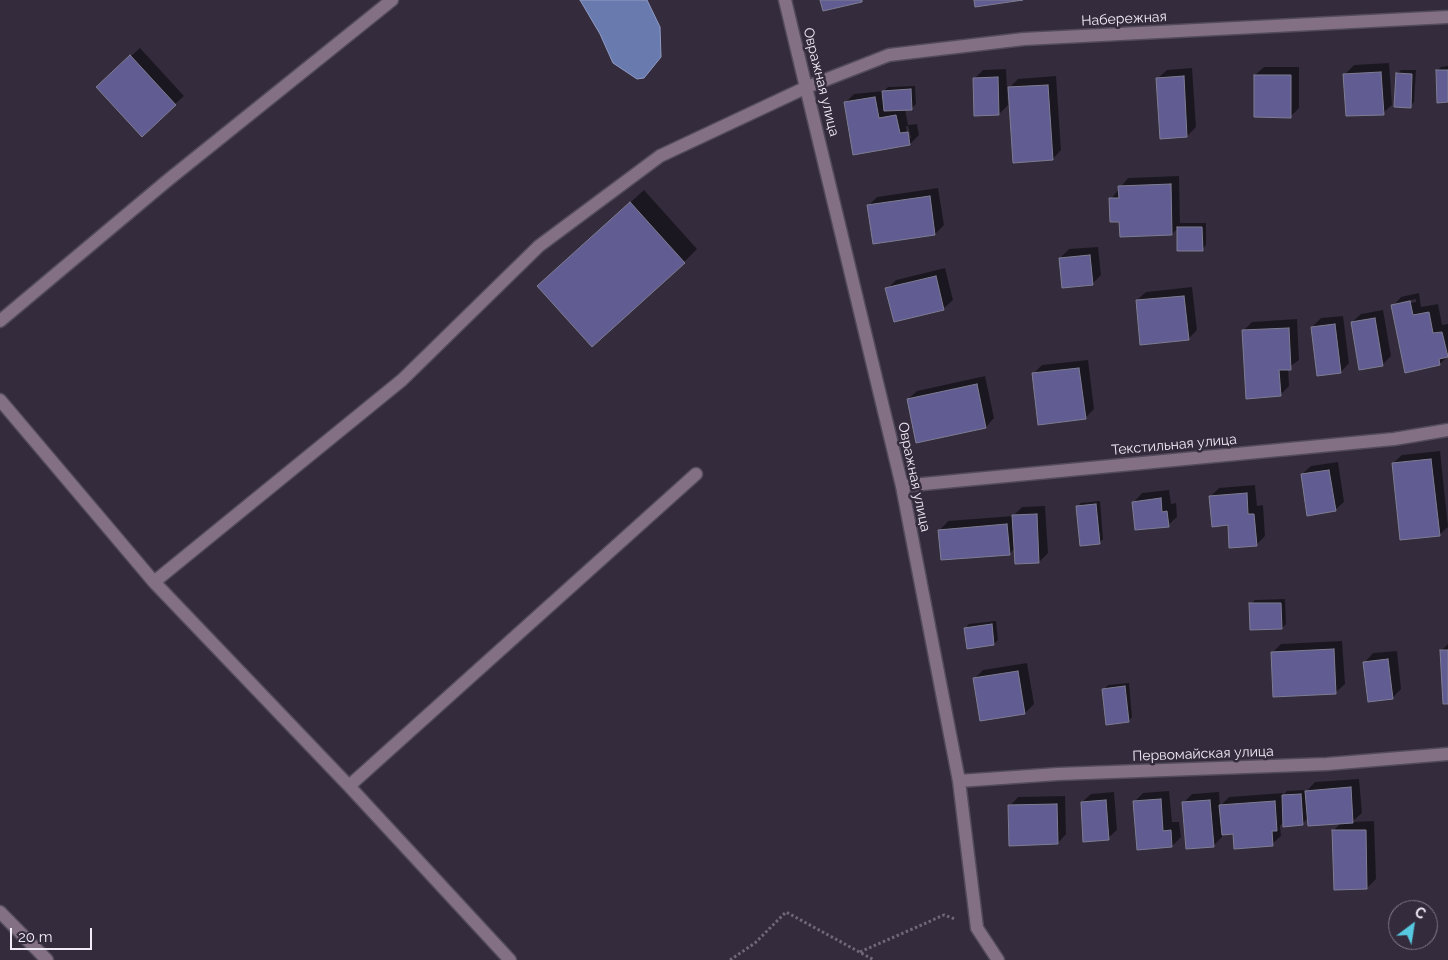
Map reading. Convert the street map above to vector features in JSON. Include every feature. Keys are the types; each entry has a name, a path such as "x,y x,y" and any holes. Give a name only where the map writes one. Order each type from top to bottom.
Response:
{"street":[{"path":"0,321 168,180 392,0"},
{"name":"Овражная улица","path":"785,0 902,486 959,781 977,928 998,960"},
{"name":"Набережная","path":"154,582 402,380 539,246 660,156 807,87 889,55 1024,39 1448,17"},
{"path":"0,400 154,582 349,786 510,960"},
{"name":"Текстильная улица","path":"902,486 1394,439 1448,430"},
{"path":"349,786 696,474"},
{"name":"Первомайская улица","path":"959,781 1058,774 1327,764 1448,754"},
{"path":"0,912 47,960"}],"path":[{"path":"730,960 755,942 786,912 874,960"},
{"path":"859,952 944,915 977,928"}],"water":[{"path":"580,0 647,0 660,27 661,57 644,78 637,79 613,63 600,34"}],"building":[{"path":"820,0 862,0 862,2 823,11"},
{"path":"974,0 1023,0 975,7"},
{"path":"130,55 176,105 142,137 96,87"},
{"path":"1436,70 1448,70 1448,102 1437,103"},
{"path":"1381,72 1384,115 1346,116 1343,74"},
{"path":"1396,73 1412,74 1411,108 1394,107"},
{"path":"1254,75 1291,75 1291,118 1254,117"},
{"path":"1184,76 1187,137 1160,139 1156,78"},
{"path":"998,77 999,115 974,116 973,78"},
{"path":"1048,85 1053,160 1013,163 1008,87"},
{"path":"911,89 912,110 884,111 882,91"},
{"path":"875,97 879,118 896,115 900,133 908,132 910,145 853,155 844,102"},
{"path":"1171,184 1172,235 1120,237 1119,222 1110,222 1109,198 1119,198 1118,186"},
{"path":"930,196 935,235 873,244 867,205"},
{"path":"630,202 685,263 592,347 537,286"},
{"path":"1177,227 1202,227 1203,251 1177,251"},
{"path":"1090,255 1093,285 1062,288 1059,258"},
{"path":"936,276 944,310 894,322 885,288"},
{"path":"1184,296 1189,340 1140,345 1136,300"},
{"path":"1410,301 1413,315 1429,312 1433,333 1442,332 1448,357 1439,359 1440,365 1405,373 1391,305"},
{"path":"1375,318 1383,366 1359,370 1351,322"},
{"path":"1335,324 1341,373 1317,376 1311,327"},
{"path":"1289,328 1291,370 1279,370 1281,396 1246,399 1242,330"},
{"path":"1079,368 1086,419 1038,425 1032,373"},
{"path":"977,384 986,428 916,443 907,399"},
{"path":"1431,459 1440,536 1400,540 1392,463"},
{"path":"1329,470 1336,511 1307,516 1301,474"},
{"path":"1247,493 1248,514 1254,514 1257,546 1229,548 1228,525 1212,527 1209,496"},
{"path":"1161,498 1162,512 1167,511 1169,527 1135,530 1132,502"},
{"path":"1096,504 1100,544 1080,546 1076,506"},
{"path":"1037,514 1039,563 1015,564 1012,515"},
{"path":"1007,524 1010,555 941,560 938,530"},
{"path":"1249,603 1281,603 1282,629 1250,630"},
{"path":"992,624 994,645 967,649 964,628"},
{"path":"1334,649 1336,694 1273,697 1271,652"},
{"path":"1440,650 1448,650 1448,704 1443,704"},
{"path":"1388,659 1393,699 1368,702 1363,662"},
{"path":"1018,671 1025,714 980,721 973,678"},
{"path":"1125,686 1129,722 1106,725 1102,689"},
{"path":"1351,787 1353,823 1308,826 1305,791"},
{"path":"1301,794 1303,825 1283,827 1282,795"},
{"path":"1161,799 1163,831 1171,830 1172,847 1137,850 1133,801"},
{"path":"1106,800 1109,840 1083,842 1081,802"},
{"path":"1210,800 1214,847 1186,849 1182,802"},
{"path":"1275,801 1277,831 1272,831 1273,846 1234,849 1233,834 1222,835 1219,805"},
{"path":"1057,804 1058,844 1009,846 1008,805"},
{"path":"1332,830 1366,830 1367,889 1334,890"}]}
